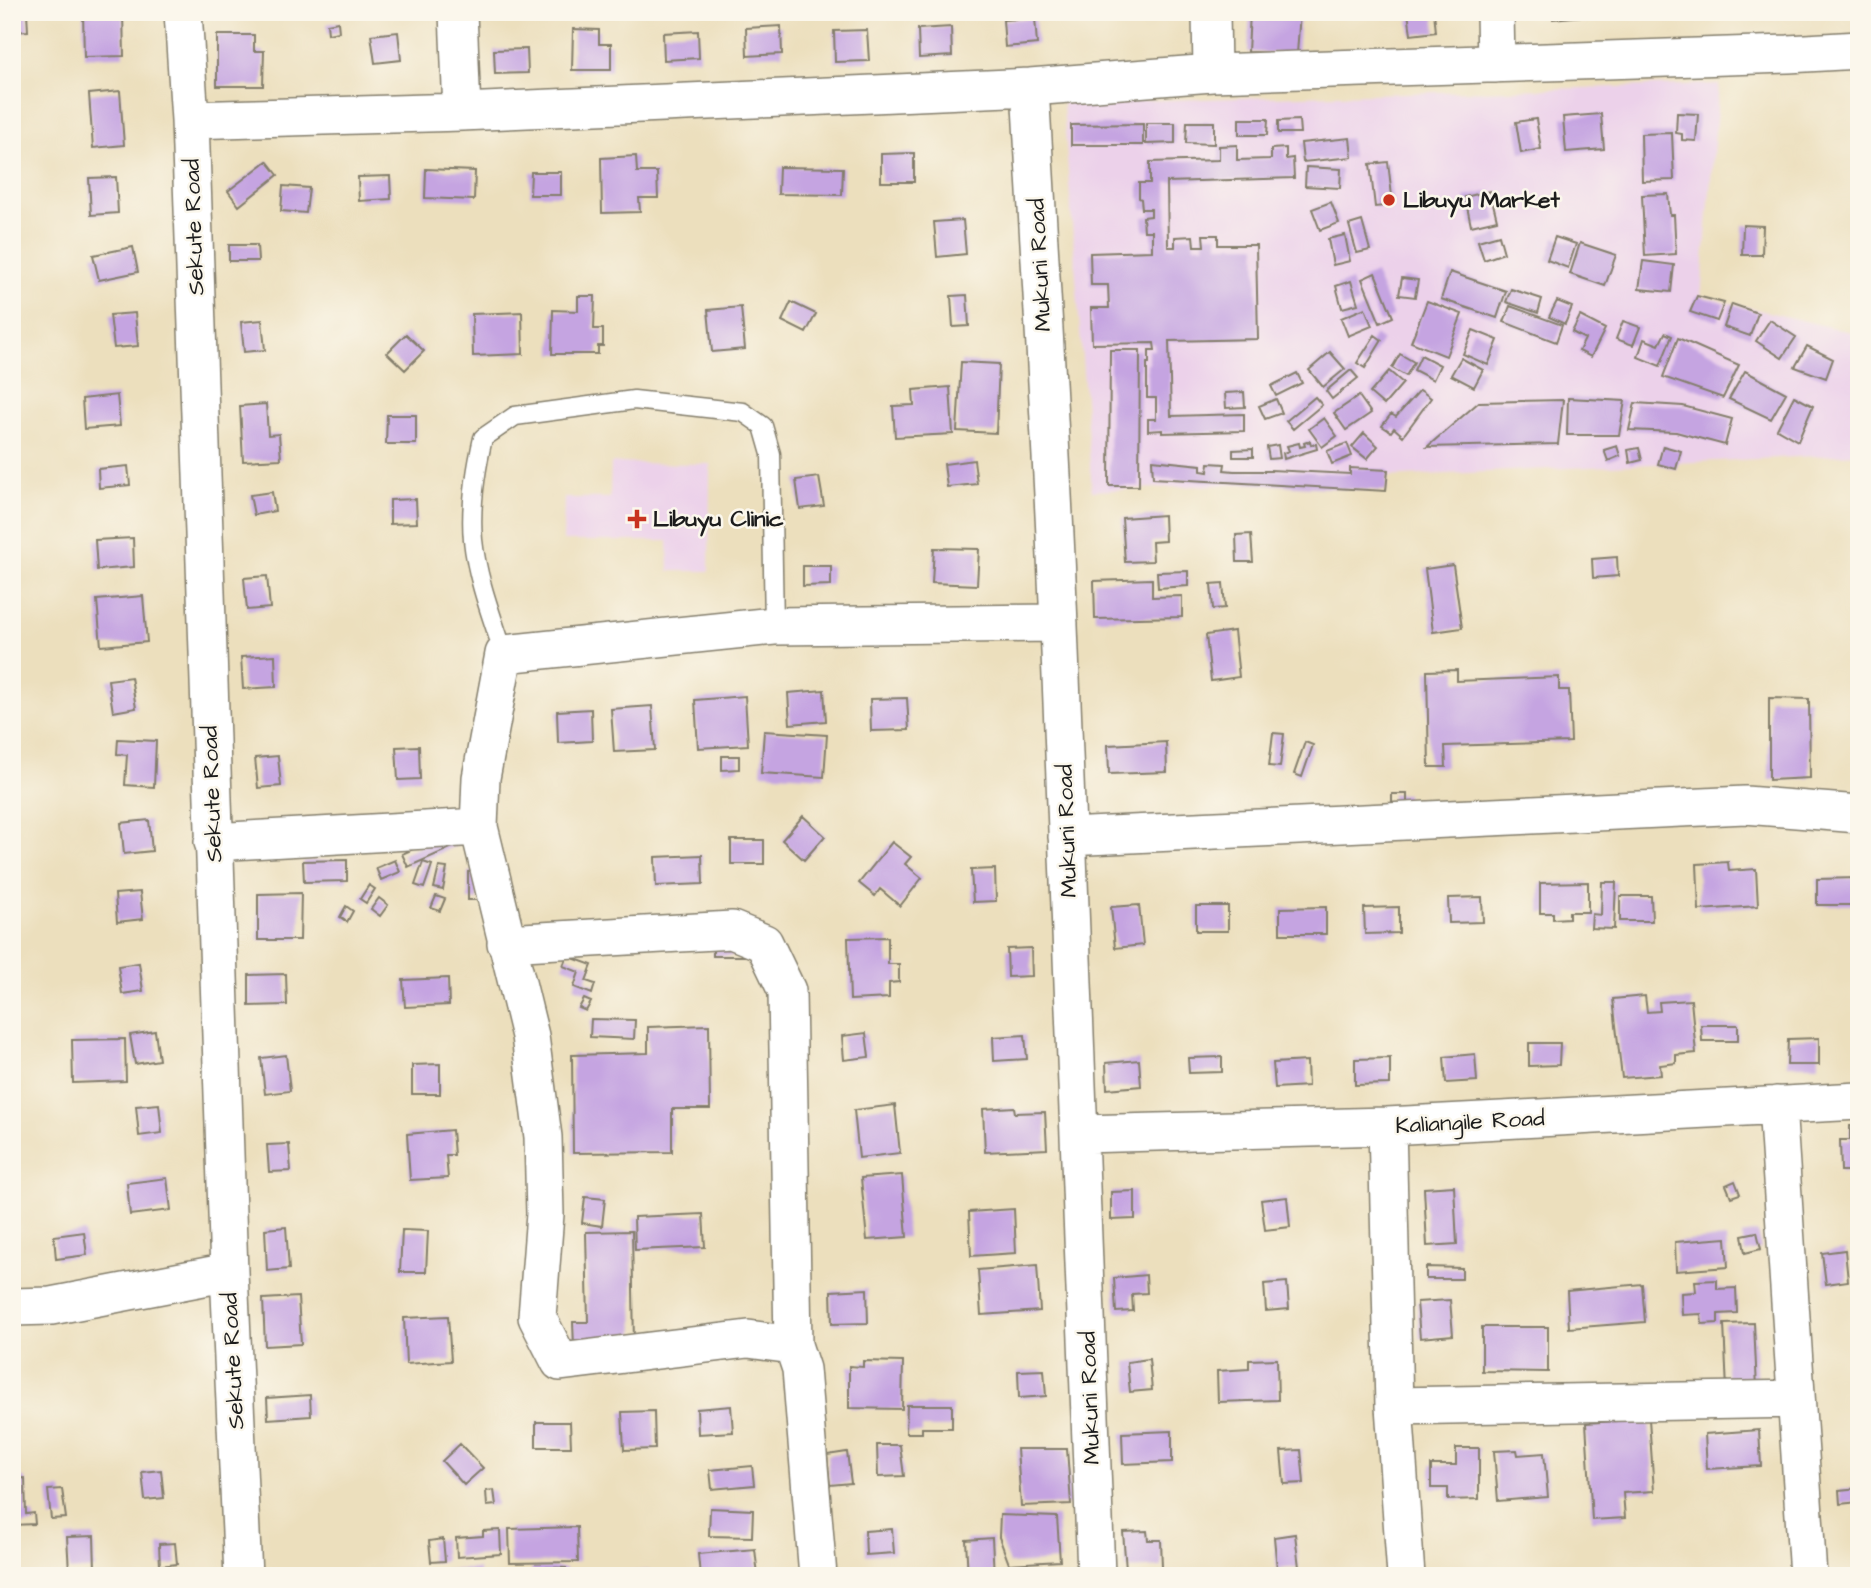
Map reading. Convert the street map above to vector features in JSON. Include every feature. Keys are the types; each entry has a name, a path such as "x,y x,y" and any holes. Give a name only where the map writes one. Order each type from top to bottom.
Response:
{"street":[{"name":"Sekute Road","path":"183,12 190,120 229,1272 243,1576"},
{"path":"457,12 462,111"},
{"path":"1211,12 1212,73"},
{"path":"1495,12 1496,64"},
{"path":"190,120 1030,88 1212,73 1859,50"},
{"name":"Mukuni Road","path":"1030,88 1059,623 1081,1134 1096,1576"},
{"path":"793,1345 748,1339 560,1362 537,1317 545,1214 543,1137 530,1036 479,827 481,778 503,654 774,626 1059,623"},
{"path":"1067,837 1745,805 1859,814"},
{"path":"214,842 479,827"},
{"path":"506,943 732,930 764,943 787,991 793,1345 801,1370 818,1576"},
{"name":"Kaliangile Road","path":"1081,1134 1387,1126 1859,1101"},
{"path":"1777,1105 1808,1576"},
{"path":"1387,1126 1394,1406 1406,1576"},
{"path":"12,1307 51,1306 229,1272"},
{"path":"1394,1406 1796,1399"}],"lane":[{"path":"503,654 482,589 472,538 476,469 483,438 514,416 634,400 743,412 763,426 771,454 774,626"}],"shaded area":[{"name":"Libuyu Market","path":"1719,84 1701,296 1859,334 1859,454 1092,491 1063,103"},
{"name":"Libuyu Clinic","path":"611,463 710,464 709,571 669,571 668,541 563,541 564,498 610,498"}],"building":[{"path":"12,12 27,12 28,31 12,32"},
{"path":"83,12 123,12 124,56 84,57"},
{"path":"1250,12 1300,12 1297,54 1248,52"},
{"path":"1408,12 1434,12 1436,32 1411,35"},
{"path":"1552,12 1581,12 1582,16 1553,19"},
{"path":"1035,18 1037,44 1005,47 1003,20"},
{"path":"338,22 339,32 328,34 327,24"},
{"path":"781,26 782,54 747,56 746,28"},
{"path":"951,27 952,56 919,58 918,29"},
{"path":"573,29 599,30 599,44 611,44 611,70 572,70"},
{"path":"867,30 869,61 835,62 834,31"},
{"path":"698,31 699,58 664,60 663,33"},
{"path":"398,32 401,60 375,63 371,35"},
{"path":"217,35 254,35 254,51 264,51 263,86 217,86"},
{"path":"527,49 528,73 495,74 494,50"},
{"path":"120,91 124,145 93,148 89,94"},
{"path":"1677,113 1698,114 1696,141 1682,140 1682,134 1676,133"},
{"path":"1601,114 1604,149 1566,152 1563,117"},
{"path":"1239,119 1268,119 1267,135 1239,135"},
{"path":"1536,119 1541,149 1521,153 1516,122"},
{"path":"1299,120 1300,133 1278,133 1278,121"},
{"path":"1187,122 1214,122 1214,144 1186,143"},
{"path":"1146,123 1175,123 1175,143 1146,144"},
{"path":"1143,124 1143,145 1071,145 1071,125"},
{"path":"1672,133 1674,180 1642,181 1641,134"},
{"path":"1350,138 1352,157 1303,162 1301,143"},
{"path":"1237,145 1237,160 1271,159 1271,149 1286,148 1286,159 1293,158 1294,178 1167,182 1168,247 1175,247 1175,237 1193,236 1194,246 1204,246 1203,235 1218,235 1218,245 1256,245 1258,339 1169,341 1171,416 1244,414 1244,431 1148,431 1148,419 1156,419 1156,398 1147,398 1147,363 1149,350 1155,350 1154,343 1092,344 1091,308 1109,308 1108,285 1091,285 1090,253 1152,251 1152,231 1144,231 1143,217 1151,216 1151,209 1142,209 1139,198 1139,183 1150,183 1150,162 1219,160 1219,146"},
{"path":"914,153 914,182 881,182 881,154"},
{"path":"636,156 637,172 657,172 658,198 639,198 640,212 602,213 601,158"},
{"path":"267,161 278,175 239,206 228,191"},
{"path":"1388,162 1393,205 1375,207 1370,164"},
{"path":"779,167 843,168 842,195 778,194"},
{"path":"1306,167 1341,169 1340,188 1305,186"},
{"path":"426,169 475,171 474,200 425,198"},
{"path":"531,172 561,172 561,195 530,195"},
{"path":"390,176 391,199 359,201 358,177"},
{"path":"116,177 118,213 91,215 89,178"},
{"path":"283,186 309,188 306,213 281,211"},
{"path":"1490,191 1497,220 1471,226 1465,197"},
{"path":"1668,194 1670,215 1674,215 1676,254 1645,256 1642,195"},
{"path":"1331,202 1339,223 1320,230 1312,209"},
{"path":"963,220 966,254 937,257 934,222"},
{"path":"1362,221 1370,250 1357,253 1349,225"},
{"path":"1743,225 1763,226 1762,255 1742,255"},
{"path":"1345,235 1350,261 1333,265 1328,239"},
{"path":"1499,235 1504,253 1484,260 1478,241"},
{"path":"1555,237 1576,244 1568,268 1547,260"},
{"path":"1580,243 1616,255 1605,286 1570,274"},
{"path":"229,245 257,245 258,261 229,261"},
{"path":"133,247 138,272 99,280 93,255"},
{"path":"1643,261 1674,265 1671,292 1639,289"},
{"path":"1450,272 1506,291 1497,318 1441,299"},
{"path":"1375,273 1393,317 1380,323 1362,279"},
{"path":"1402,278 1418,280 1415,297 1399,295"},
{"path":"1351,281 1358,304 1342,308 1336,286"},
{"path":"1511,289 1542,299 1538,313 1506,302"},
{"path":"967,295 969,326 953,327 951,296"},
{"path":"578,296 595,296 594,329 603,329 603,346 598,346 598,354 552,354 553,310 578,311"},
{"path":"1697,296 1724,303 1717,321 1690,312"},
{"path":"1427,301 1462,314 1446,356 1411,342"},
{"path":"1557,301 1572,307 1565,324 1549,317"},
{"path":"791,302 816,314 806,333 782,321"},
{"path":"1732,304 1758,313 1750,336 1724,327"},
{"path":"1510,306 1562,325 1556,342 1504,322"},
{"path":"741,307 745,349 712,352 708,310"},
{"path":"1365,308 1372,326 1348,336 1341,318"},
{"path":"522,312 523,354 473,356 472,314"},
{"path":"135,313 138,346 114,348 110,315"},
{"path":"1580,316 1605,329 1591,357 1579,351 1585,339 1572,332"},
{"path":"262,320 265,350 244,352 241,322"},
{"path":"1770,320 1796,337 1782,358 1756,341"},
{"path":"1623,321 1640,327 1633,345 1616,339"},
{"path":"1473,330 1498,340 1488,365 1463,354"},
{"path":"1665,333 1672,336 1660,366 1638,357 1644,339 1659,345"},
{"path":"406,334 424,351 405,370 387,353"},
{"path":"1375,335 1382,340 1365,368 1357,363"},
{"path":"1678,338 1739,365 1723,398 1663,377"},
{"path":"1807,346 1833,359 1826,378 1795,367"},
{"path":"1110,350 1140,350 1139,486 1109,486"},
{"path":"1330,352 1345,369 1323,387 1309,370"},
{"path":"1400,354 1414,362 1406,376 1392,368"},
{"path":"1421,355 1440,365 1433,380 1414,370"},
{"path":"1461,358 1483,370 1474,387 1451,375"},
{"path":"961,362 999,364 996,433 957,431"},
{"path":"1351,370 1358,378 1332,399 1326,391"},
{"path":"1389,371 1403,383 1384,405 1370,393"},
{"path":"1745,371 1786,393 1771,419 1729,399"},
{"path":"1297,373 1302,383 1276,396 1271,386"},
{"path":"950,387 953,434 895,437 893,406 914,405 913,390"},
{"path":"1420,390 1431,398 1403,436 1394,428 1391,432 1382,426 1391,414 1396,417"},
{"path":"1244,392 1245,407 1226,408 1225,393"},
{"path":"117,395 120,426 84,429 82,399"},
{"path":"1359,396 1371,413 1346,430 1334,413"},
{"path":"1794,396 1813,406 1798,441 1777,429"},
{"path":"1315,397 1322,405 1293,429 1286,421"},
{"path":"1568,398 1625,401 1619,435 1567,435"},
{"path":"1276,399 1282,413 1265,419 1259,406"},
{"path":"1563,400 1558,444 1427,447 1479,402"},
{"path":"1635,403 1683,406 1732,419 1725,445 1676,432 1629,430"},
{"path":"266,404 268,435 279,434 281,459 243,461 240,406"},
{"path":"387,415 416,415 416,444 386,444"},
{"path":"1324,418 1337,436 1322,447 1309,429"},
{"path":"1364,433 1378,446 1367,459 1352,447"},
{"path":"1310,441 1311,445 1316,444 1317,449 1284,459 1283,453 1289,451 1287,446 1299,443 1300,447 1305,446 1304,443"},
{"path":"1347,443 1352,456 1332,464 1327,451"},
{"path":"1278,445 1280,458 1269,459 1267,447"},
{"path":"1617,446 1620,456 1608,461 1604,450"},
{"path":"1663,446 1681,451 1676,469 1658,464"},
{"path":"1639,448 1642,460 1630,463 1628,450"},
{"path":"1253,449 1253,457 1233,457 1233,450"},
{"path":"974,460 977,484 947,487 944,464"},
{"path":"1152,460 1201,465 1201,471 1208,472 1209,463 1225,464 1224,470 1234,471 1350,474 1350,468 1388,470 1386,491 1153,478"},
{"path":"128,466 130,485 99,488 98,469"},
{"path":"819,477 824,506 800,509 796,480"},
{"path":"272,492 275,511 254,515 250,495"},
{"path":"416,499 417,523 390,524 390,500"},
{"path":"1164,515 1165,541 1152,542 1153,561 1125,562 1122,518"},
{"path":"1251,534 1253,562 1237,562 1236,535"},
{"path":"133,538 134,567 97,570 95,540"},
{"path":"934,548 979,549 977,585 932,583"},
{"path":"1617,557 1618,576 1593,578 1592,559"},
{"path":"1453,565 1462,628 1433,632 1425,569"},
{"path":"803,566 831,566 831,585 803,586"},
{"path":"1188,571 1188,586 1158,588 1157,572"},
{"path":"267,576 270,608 247,610 244,578"},
{"path":"1152,579 1152,597 1182,596 1182,617 1095,619 1094,581"},
{"path":"1223,583 1225,608 1213,609 1211,584"},
{"path":"143,596 147,642 101,646 97,600"},
{"path":"1234,631 1239,677 1211,681 1206,635"},
{"path":"275,655 276,687 243,689 241,657"},
{"path":"1457,670 1457,681 1559,677 1559,690 1569,690 1571,742 1445,746 1446,767 1429,767 1427,671"},
{"path":"131,677 136,708 113,712 108,680"},
{"path":"824,690 826,721 790,724 788,693"},
{"path":"745,696 748,745 698,748 695,700"},
{"path":"907,698 909,730 871,731 870,699"},
{"path":"1769,698 1809,699 1810,778 1769,780"},
{"path":"652,706 655,750 614,752 611,709"},
{"path":"591,709 592,741 558,743 557,711"},
{"path":"764,731 827,735 824,777 761,773"},
{"path":"1273,733 1284,734 1280,767 1269,766"},
{"path":"118,739 156,741 154,787 125,785 127,755 117,754"},
{"path":"1166,742 1167,772 1109,774 1108,745"},
{"path":"1305,742 1313,745 1302,777 1294,774"},
{"path":"419,746 420,779 398,780 396,747"},
{"path":"278,756 281,786 258,788 255,758"},
{"path":"722,756 739,756 739,769 722,770"},
{"path":"1392,794 1407,794 1407,805 1392,805"},
{"path":"803,816 825,836 804,860 782,840"},
{"path":"149,820 152,851 124,854 121,823"},
{"path":"456,830 462,843 408,867 402,854"},
{"path":"731,840 764,840 764,864 731,864"},
{"path":"892,842 911,857 905,864 922,878 900,906 880,889 875,896 859,883"},
{"path":"702,855 703,884 656,886 655,857"},
{"path":"347,860 347,881 304,882 303,861"},
{"path":"395,860 400,872 381,880 376,868"},
{"path":"423,862 432,865 424,888 415,885"},
{"path":"1728,862 1729,871 1756,869 1758,906 1699,910 1697,864"},
{"path":"439,867 447,868 443,890 434,888"},
{"path":"995,869 996,901 973,902 971,870"},
{"path":"478,871 477,900 468,900 468,872"},
{"path":"1857,878 1857,905 1817,905 1817,879"},
{"path":"1588,882 1588,912 1569,912 1569,918 1553,919 1553,913 1540,913 1540,883"},
{"path":"1602,882 1616,882 1614,929 1591,928 1592,914 1601,915"},
{"path":"369,885 375,889 366,903 360,899"},
{"path":"140,892 143,919 117,922 115,894"},
{"path":"301,893 300,940 258,940 258,894"},
{"path":"436,896 445,899 440,911 431,908"},
{"path":"1620,896 1651,896 1652,921 1620,921"},
{"path":"1482,897 1483,922 1449,923 1448,898"},
{"path":"379,898 388,905 380,916 371,909"},
{"path":"1139,905 1143,945 1115,948 1111,907"},
{"path":"346,906 353,911 347,922 340,917"},
{"path":"1196,906 1228,906 1228,931 1196,931"},
{"path":"1326,907 1326,934 1280,934 1280,908"},
{"path":"1399,907 1399,933 1365,934 1364,908"},
{"path":"713,936 745,936 745,956 713,956"},
{"path":"888,937 888,964 899,964 899,982 889,983 889,998 850,1000 848,938"},
{"path":"1031,948 1032,976 1008,977 1007,949"},
{"path":"567,956 592,965 586,981 595,984 592,994 574,987 579,972 563,966"},
{"path":"139,963 143,991 122,994 118,966"},
{"path":"286,974 287,1005 249,1006 249,975"},
{"path":"448,978 449,1005 405,1007 403,980"},
{"path":"1645,996 1647,1012 1660,1011 1659,1002 1691,1000 1696,1053 1676,1055 1676,1063 1660,1065 1661,1075 1622,1078 1613,999"},
{"path":"584,999 591,1002 586,1011 579,1008"},
{"path":"591,1019 635,1020 634,1039 590,1037"},
{"path":"709,1025 710,1109 672,1109 672,1152 573,1153 572,1055 648,1053 648,1027"},
{"path":"1701,1025 1738,1025 1738,1041 1702,1041"},
{"path":"155,1031 159,1060 135,1064 130,1035"},
{"path":"866,1033 869,1057 844,1060 842,1036"},
{"path":"1025,1035 1027,1059 994,1061 993,1037"},
{"path":"1819,1038 1819,1065 1787,1065 1788,1039"},
{"path":"125,1039 126,1081 73,1083 72,1040"},
{"path":"1529,1043 1560,1043 1559,1065 1529,1066"},
{"path":"1475,1054 1477,1081 1446,1083 1444,1057"},
{"path":"286,1055 290,1091 265,1094 261,1058"},
{"path":"1222,1057 1222,1072 1189,1073 1188,1058"},
{"path":"1390,1058 1390,1084 1355,1085 1355,1059"},
{"path":"1139,1060 1141,1086 1107,1089 1106,1063"},
{"path":"1307,1061 1308,1086 1275,1088 1273,1063"},
{"path":"440,1064 440,1094 412,1094 412,1065"},
{"path":"159,1104 162,1133 139,1136 136,1106"},
{"path":"895,1105 900,1153 859,1158 854,1110"},
{"path":"1014,1107 1015,1113 1045,1112 1047,1149 985,1152 983,1109"},
{"path":"1850,1126 1859,1126 1859,1171 1841,1171 1840,1140 1850,1140"},
{"path":"452,1130 454,1155 446,1155 448,1178 410,1180 407,1134"},
{"path":"289,1144 291,1171 269,1172 267,1145"},
{"path":"902,1175 907,1237 867,1240 861,1178"},
{"path":"167,1178 171,1210 130,1215 127,1183"},
{"path":"1735,1181 1740,1194 1731,1197 1726,1185"},
{"path":"1454,1186 1457,1244 1427,1246 1424,1188"},
{"path":"1135,1191 1135,1219 1111,1220 1111,1192"},
{"path":"585,1197 605,1199 602,1226 582,1223"},
{"path":"1287,1197 1290,1227 1265,1230 1261,1200"},
{"path":"1014,1209 1016,1253 971,1256 969,1212"},
{"path":"703,1214 705,1247 635,1250 634,1217"},
{"path":"286,1227 289,1269 267,1271 265,1229"},
{"path":"402,1230 428,1231 426,1272 400,1272"},
{"path":"632,1231 634,1345 574,1346 573,1322 588,1322 586,1232"},
{"path":"84,1232 87,1255 56,1259 54,1236"},
{"path":"1757,1232 1761,1249 1745,1253 1742,1235"},
{"path":"1726,1238 1728,1267 1676,1271 1675,1242"},
{"path":"1845,1250 1848,1281 1826,1284 1822,1253"},
{"path":"1037,1265 1040,1311 981,1315 978,1270"},
{"path":"1426,1267 1462,1268 1462,1279 1426,1279"},
{"path":"1146,1275 1147,1293 1132,1294 1133,1311 1116,1312 1114,1278"},
{"path":"1717,1280 1717,1289 1736,1288 1737,1313 1718,1314 1718,1323 1702,1324 1701,1314 1682,1315 1681,1293 1696,1292 1695,1281"},
{"path":"1287,1282 1289,1309 1266,1311 1264,1284"},
{"path":"1642,1284 1645,1322 1569,1328 1567,1291"},
{"path":"867,1289 868,1323 832,1324 831,1291"},
{"path":"298,1297 301,1344 265,1346 263,1299"},
{"path":"1450,1300 1453,1335 1420,1338 1417,1302"},
{"path":"448,1316 451,1361 406,1364 404,1318"},
{"path":"1754,1323 1757,1389 1727,1390 1724,1324"},
{"path":"1482,1327 1548,1327 1548,1372 1482,1371"},
{"path":"1149,1359 1152,1390 1130,1392 1127,1362"},
{"path":"1277,1359 1278,1400 1218,1402 1217,1371 1249,1369 1249,1360"},
{"path":"863,1361 903,1362 902,1409 849,1408 849,1366 863,1367"},
{"path":"1044,1370 1046,1396 1019,1398 1018,1371"},
{"path":"310,1395 311,1416 268,1419 267,1398"},
{"path":"907,1405 952,1405 952,1428 922,1428 922,1433 906,1433"},
{"path":"731,1406 733,1432 698,1434 697,1409"},
{"path":"654,1411 655,1449 624,1450 622,1412"},
{"path":"1649,1419 1654,1491 1623,1493 1625,1518 1592,1520 1586,1423"},
{"path":"536,1422 570,1422 571,1447 536,1447"},
{"path":"1759,1430 1761,1466 1707,1469 1705,1434"},
{"path":"1172,1431 1172,1462 1123,1464 1122,1433"},
{"path":"460,1444 483,1468 464,1485 442,1461"},
{"path":"877,1445 900,1445 904,1476 878,1477"},
{"path":"1456,1448 1479,1448 1479,1499 1448,1500 1448,1488 1431,1488 1431,1465 1456,1465"},
{"path":"1017,1449 1067,1449 1071,1504 1021,1506"},
{"path":"1301,1450 1304,1483 1284,1484 1281,1451"},
{"path":"1517,1450 1518,1455 1544,1453 1548,1497 1498,1501 1494,1451"},
{"path":"847,1452 851,1483 830,1485 827,1455"},
{"path":"752,1466 754,1485 712,1489 710,1470"},
{"path":"161,1470 164,1498 145,1500 142,1472"},
{"path":"25,1478 26,1514 34,1513 35,1524 12,1525 12,1479"},
{"path":"1859,1488 1859,1502 1840,1504 1839,1490"},
{"path":"62,1489 66,1518 51,1519 48,1490"},
{"path":"494,1490 496,1505 487,1506 486,1491"},
{"path":"710,1508 753,1510 752,1537 709,1536"},
{"path":"1000,1515 1057,1517 1060,1561 1009,1564 999,1537"},
{"path":"577,1527 578,1562 510,1563 509,1529"},
{"path":"892,1529 894,1553 866,1555 865,1531"},
{"path":"500,1530 501,1554 457,1557 456,1538 483,1536 483,1531"},
{"path":"1147,1531 1148,1540 1161,1540 1162,1567 1126,1569 1123,1532"},
{"path":"1295,1534 1299,1567 1277,1569 1274,1537"},
{"path":"94,1536 95,1569 69,1571 67,1537"},
{"path":"992,1538 994,1576 968,1576 966,1540"},
{"path":"443,1539 445,1561 431,1562 429,1541"},
{"path":"175,1543 177,1564 160,1566 159,1544"},
{"path":"755,1549 758,1576 700,1576 698,1554"},
{"path":"532,1567 566,1568 566,1576 531,1576"},
{"path":"479,1569 479,1576 444,1576 444,1570"},
{"path":"650,1570 650,1576 616,1576 616,1573"}],"place":[{"name":"Libuyu Market","path":"1389,200"},
{"name":"Libuyu Clinic","path":"637,519"}]}
